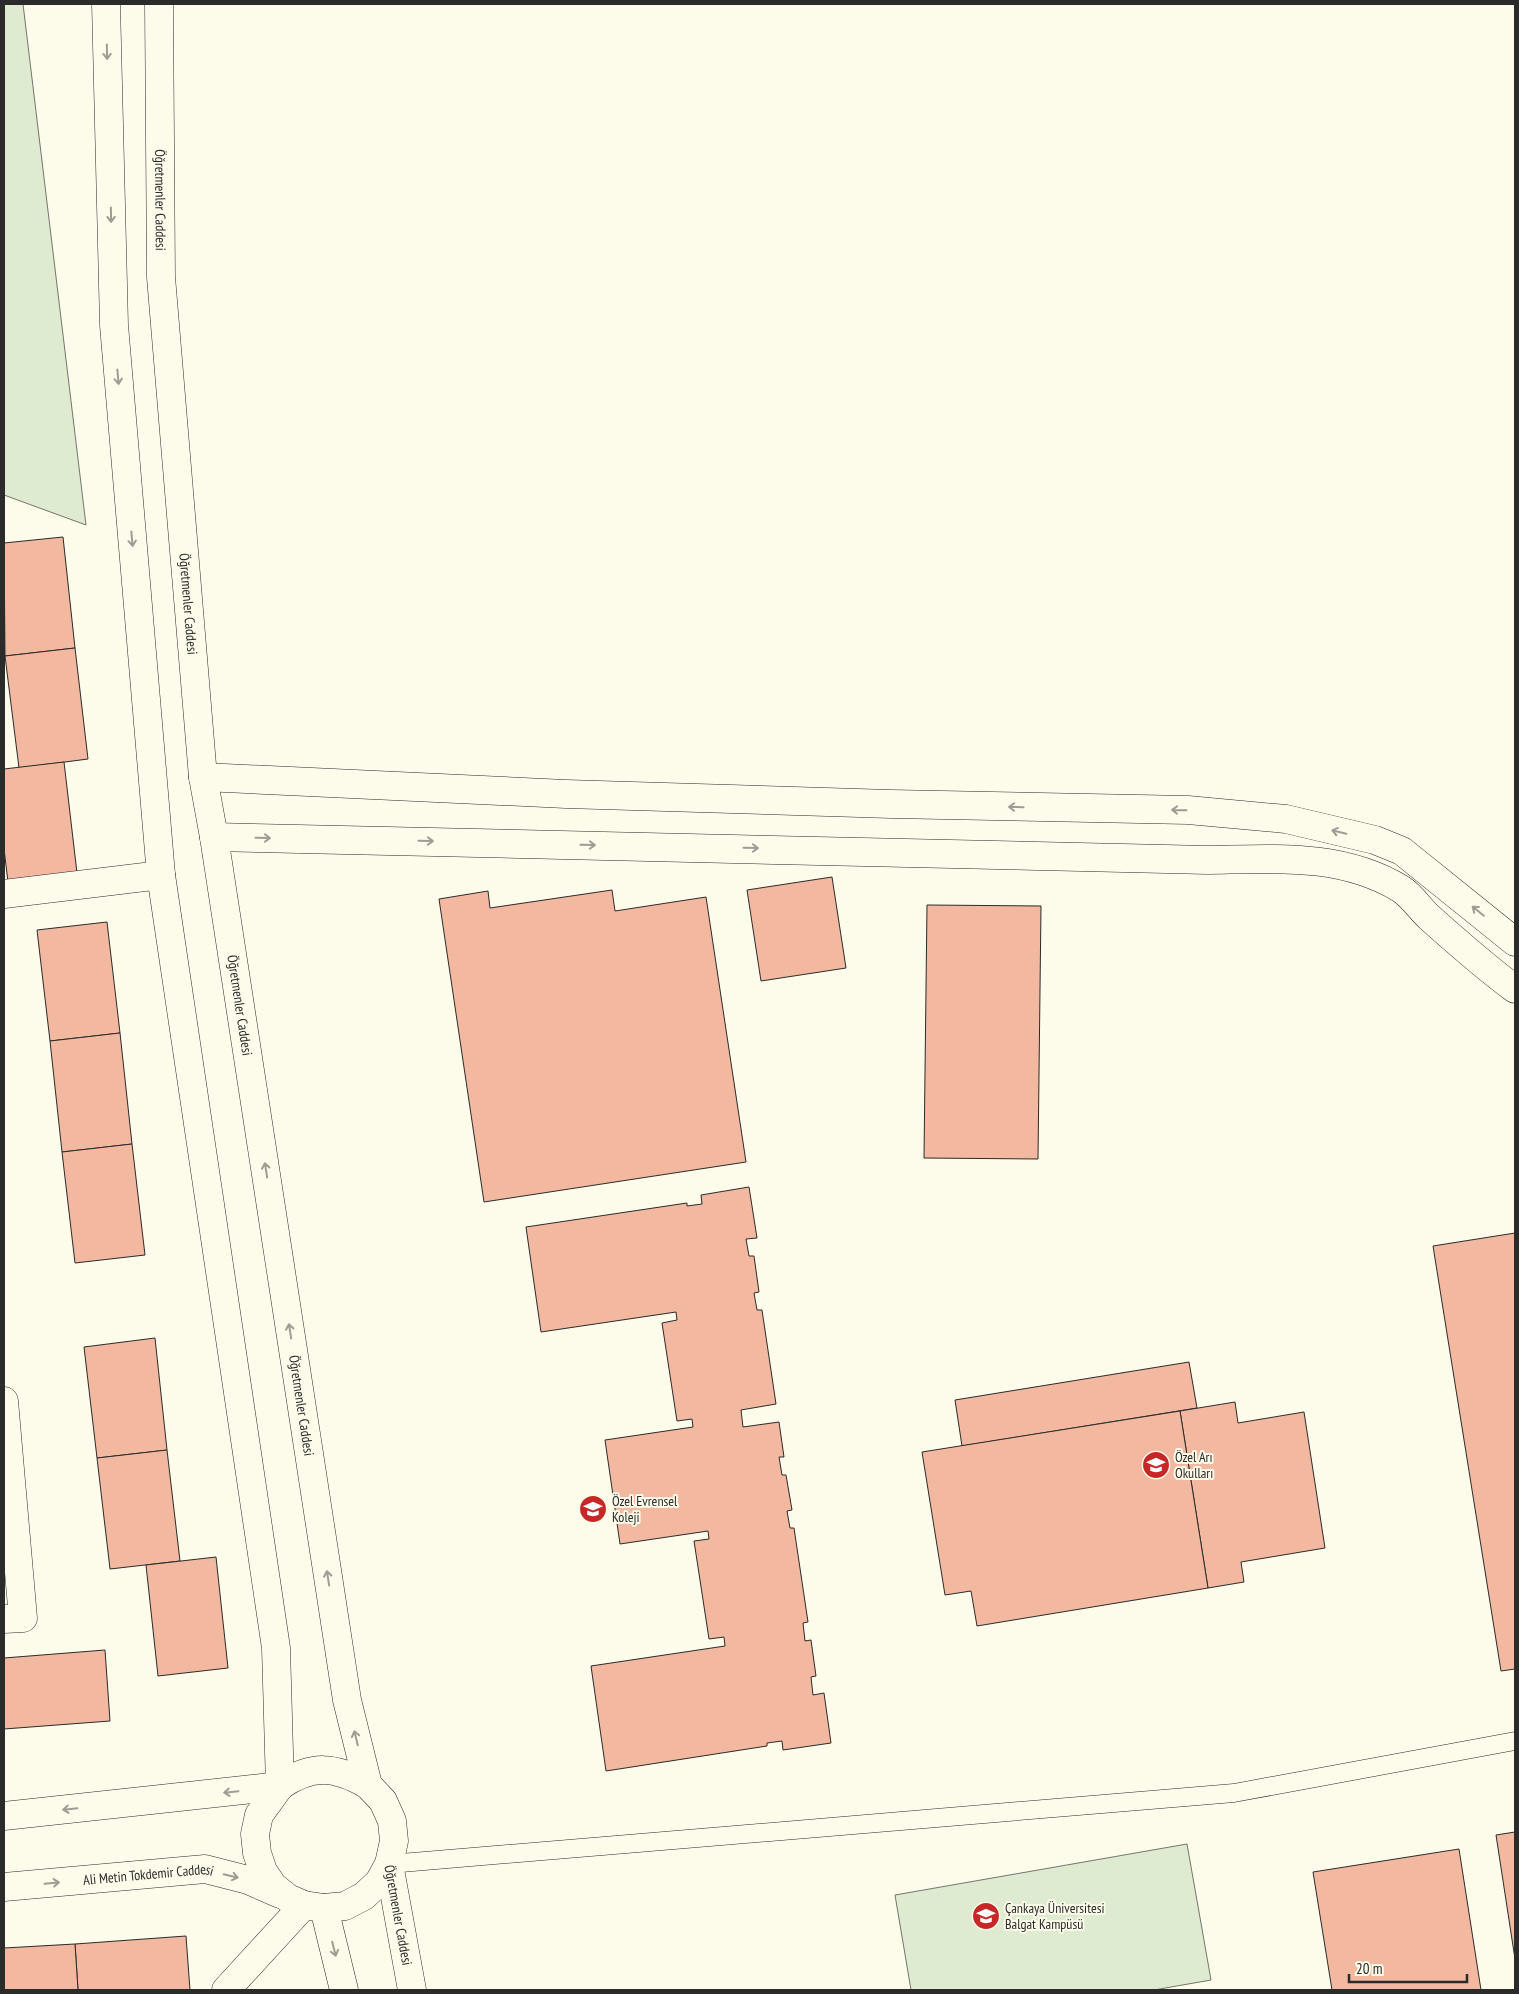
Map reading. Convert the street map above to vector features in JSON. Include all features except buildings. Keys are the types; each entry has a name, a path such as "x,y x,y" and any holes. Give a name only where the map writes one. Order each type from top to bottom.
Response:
{"main road":[{"path":"106,4 114,324 161,875 276,1648 280,1786"},
{"name":"Öğretmenler Caddesi","path":"159,4 161,277 203,777 214,837 347,1700 368,1785 383,1801 392,1821 394,1842 389,1864 412,1990"},
{"path":"203,777 557,793 891,804 1188,810 1286,819 1375,840 1402,851 1515,942"},
{"path":"214,837 1208,860 1296,859 1332,862 1369,872 1402,890 1484,967 1515,989"},
{"path":"4,894 161,875"},
{"path":"4,1401 23,1618 4,1619"},
{"path":"368,1785 350,1774 331,1770 312,1770 294,1777 280,1786 259,1815 256,1844 263,1871 273,1886 305,1904 345,1906 364,1896 379,1882 389,1864"},
{"path":"4,1816 280,1786"},
{"name":"Ali Metin Tokdemir Caddesi","path":"4,1887 205,1869 248,1880 305,1904"},
{"path":"226,1990 305,1904"},
{"path":"305,1904 344,1990"}],"lane":[{"path":"389,1864 1234,1794 1515,1741"}],"green space":[{"path":"4,4 23,4 86,525 4,495"},
{"path":"1187,1844 1211,1980 1154,1990 911,1990 895,1895"}],"place":[{"name":"Özel Arı Okulları","path":"1156,1465"},
{"name":"Özel Evrensel Koleji","path":"593,1509"},
{"name":"Çankaya Üniversitesi Balgat Kampüsü","path":"986,1916"}]}
